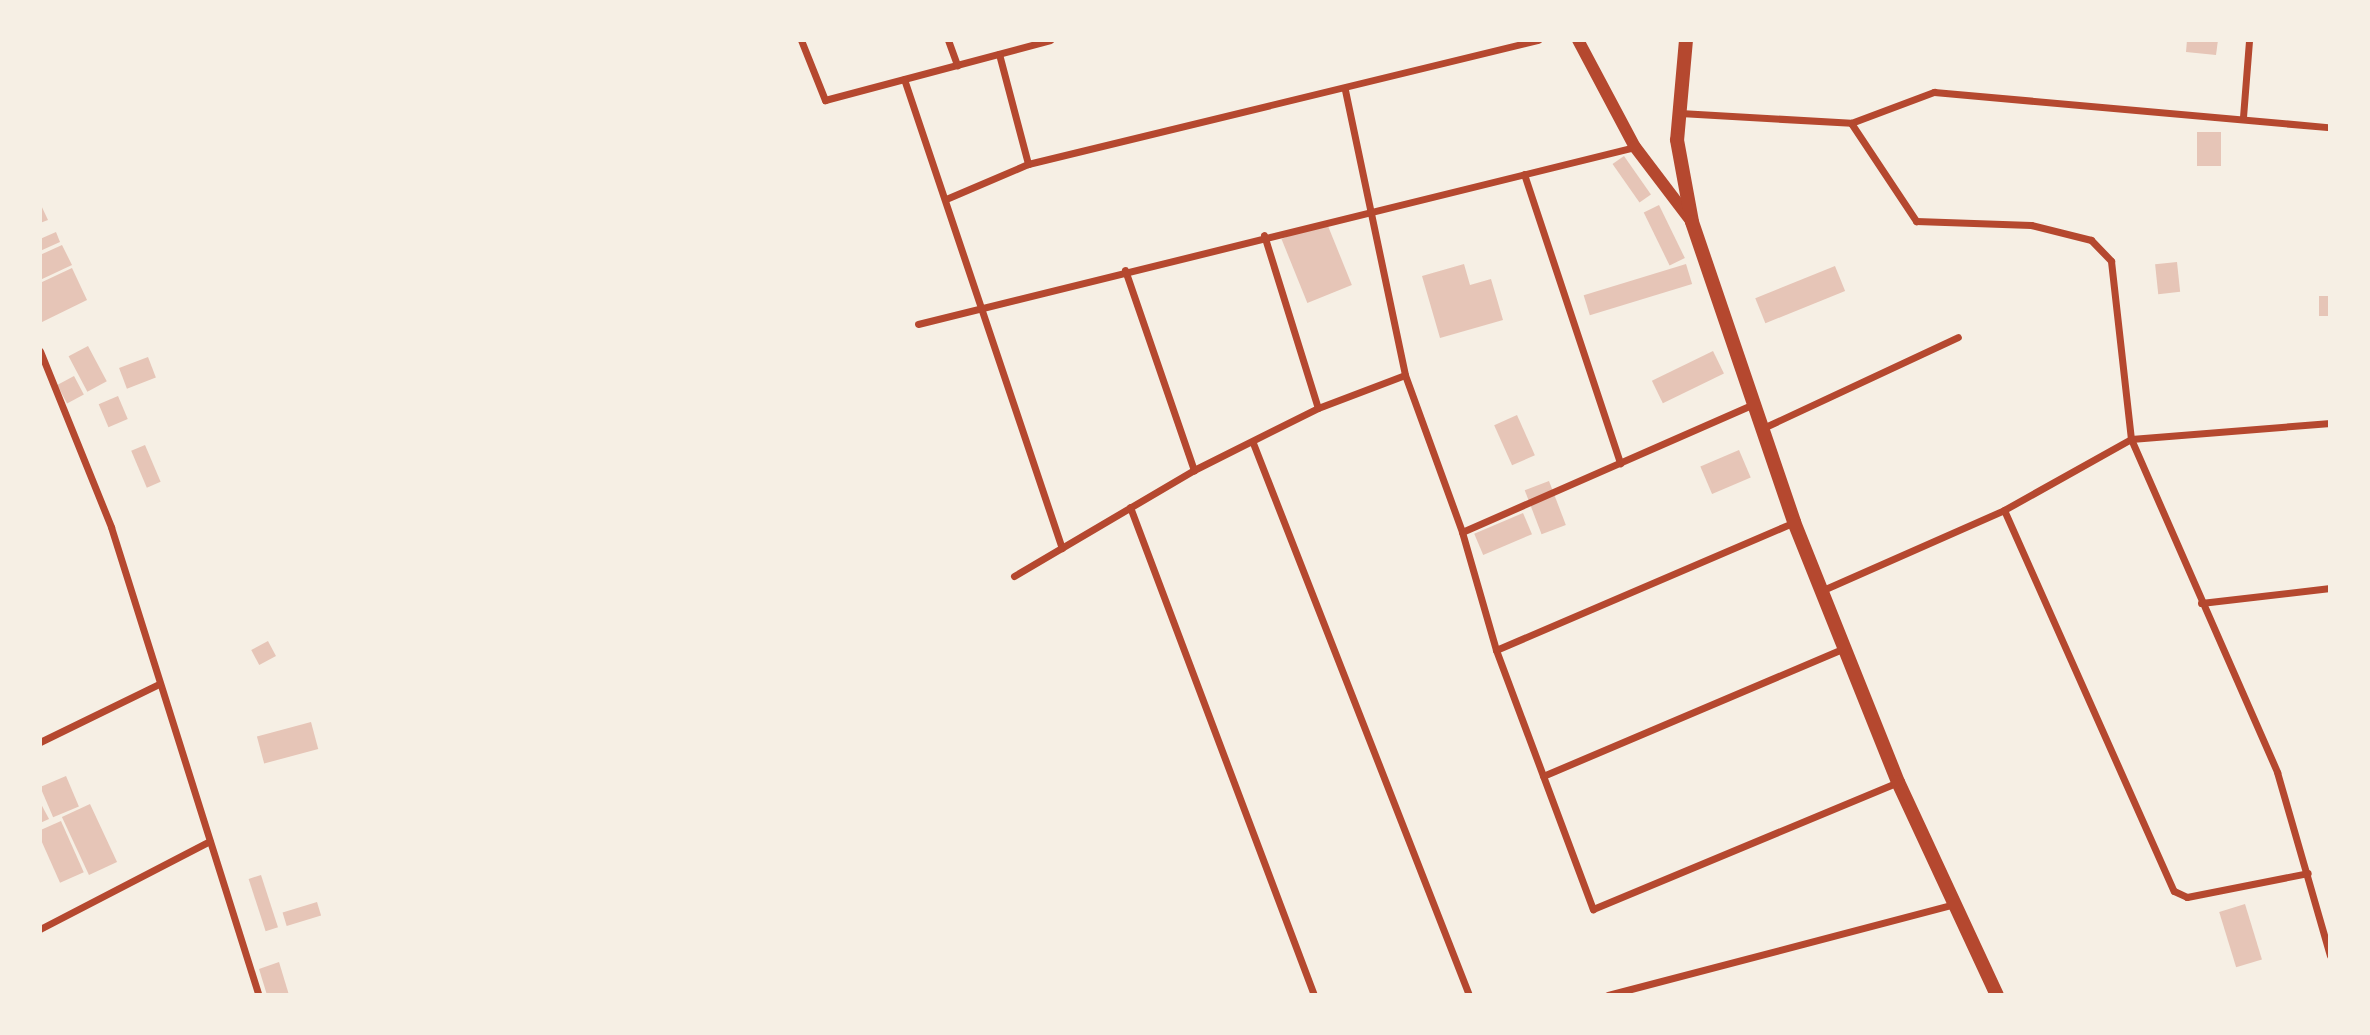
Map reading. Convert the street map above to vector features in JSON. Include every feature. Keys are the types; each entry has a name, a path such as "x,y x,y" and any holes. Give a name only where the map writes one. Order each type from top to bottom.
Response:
{"main road":[{"path":"1686,40 1677,113 1692,222 1794,522 1898,782 1997,995"}],"street":[{"path":"802,40 825,100 1050,40"},
{"path":"948,40 957,65"},
{"path":"946,199 1028,164 1345,90 1538,40"},
{"path":"1578,40 1635,146 1692,222"},
{"path":"2243,117 2249,40"},
{"path":"999,54 1028,164"},
{"path":"904,79 1062,548"},
{"path":"1345,90 1374,209 1405,375 1462,532 1496,650 1593,909 1898,782"},
{"path":"1677,113 1851,123 1934,92 2243,117 2330,127"},
{"path":"1851,123 1916,221 2031,225 2091,240 2111,261 2131,439 2277,772 2330,956"},
{"path":"918,324 1264,235 1635,146"},
{"path":"1524,174 1620,463"},
{"path":"1264,235 1318,408"},
{"path":"1125,270 1194,470"},
{"path":"1763,428 1958,337"},
{"path":"40,351 111,527 259,995"},
{"path":"1014,576 1194,470 1253,443 1318,408 1405,375"},
{"path":"1462,532 1755,403"},
{"path":"1823,590 2004,510 2131,439 2330,423"},
{"path":"1253,443 1469,995"},
{"path":"1130,507 1314,995"},
{"path":"2004,510 2174,891 2187,897 2308,873"},
{"path":"1496,650 1794,522"},
{"path":"2201,603 2330,588"},
{"path":"1543,776 1844,648"},
{"path":"40,742 159,684"},
{"path":"40,929 210,841"},
{"path":"1608,995 1955,904"}],"building":[{"path":"2187,40 2218,40 2216,55 2186,52"},
{"path":"2197,132 2221,132 2221,166 2197,166"},
{"path":"1624,156 1651,195 1639,203 1613,164"},
{"path":"40,203 48,220 40,223"},
{"path":"1659,205 1685,258 1670,265 1644,212"},
{"path":"1326,221 1352,285 1307,303 1281,239"},
{"path":"56,232 60,242 40,251 40,239"},
{"path":"62,245 72,265 40,280 40,255"},
{"path":"2177,262 2180,292 2158,294 2155,264"},
{"path":"1464,264 1470,285 1491,279 1503,320 1440,338 1422,276"},
{"path":"1686,264 1692,284 1590,315 1584,295"},
{"path":"1835,266 1845,291 1765,323 1755,298"},
{"path":"72,268 87,300 40,323 40,283"},
{"path":"2319,296 2330,296 2330,316 2319,316"},
{"path":"88,346 107,381 87,392 69,356"},
{"path":"1713,351 1724,373 1663,403 1652,381"},
{"path":"148,357 156,378 127,389 119,368"},
{"path":"74,376 84,395 67,403 57,385"},
{"path":"118,396 128,419 108,427 99,404"},
{"path":"1517,415 1535,455 1512,465 1494,425"},
{"path":"145,445 161,482 147,488 131,451"},
{"path":"1739,450 1751,478 1712,494 1700,466"},
{"path":"1549,481 1566,525 1542,534 1525,490"},
{"path":"1523,513 1532,534 1483,555 1474,534"},
{"path":"268,641 276,656 259,665 251,650"},
{"path":"311,722 318,749 264,764 257,736"},
{"path":"66,776 79,806 53,817 40,787"},
{"path":"40,802 49,819 40,823"},
{"path":"90,804 117,862 89,875 62,817"},
{"path":"61,821 84,872 60,883 40,838 40,830"},
{"path":"261,875 278,927 266,931 249,879"},
{"path":"317,902 321,915 287,926 283,913"},
{"path":"2245,904 2262,959 2236,967 2219,912"},
{"path":"279,962 289,995 267,995 259,969"}]}
